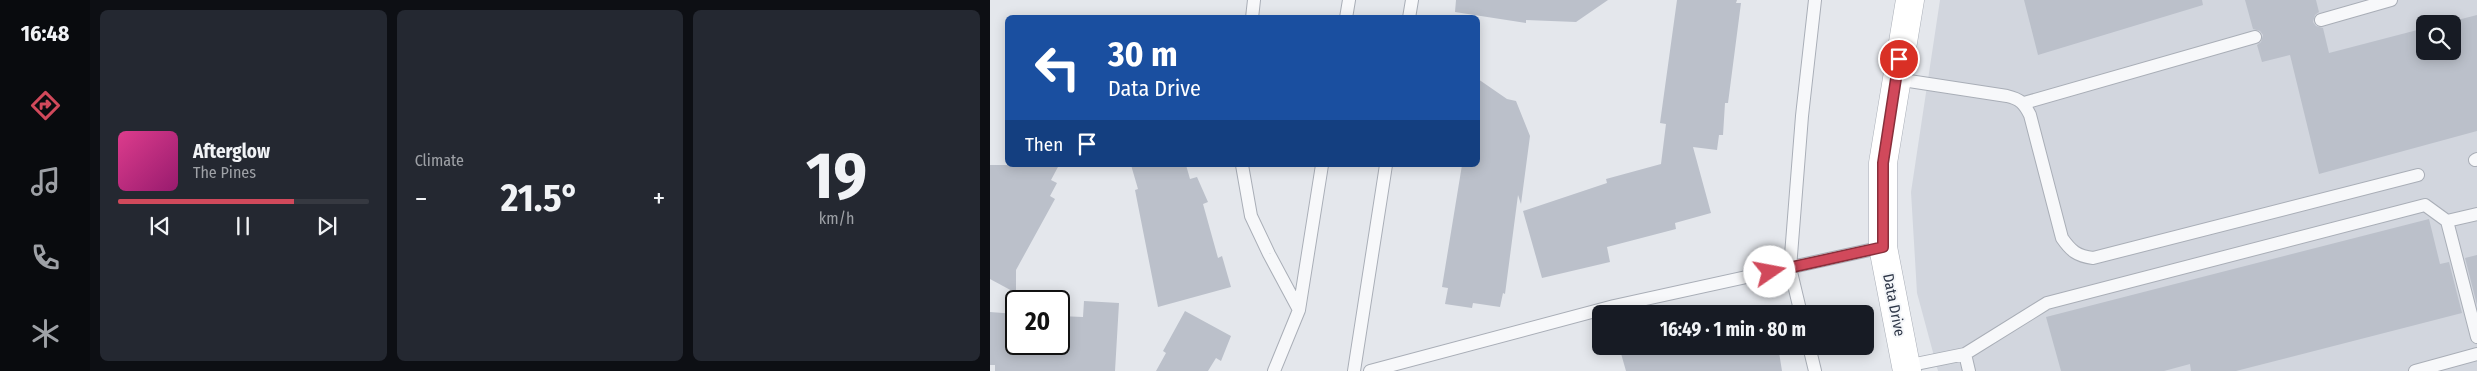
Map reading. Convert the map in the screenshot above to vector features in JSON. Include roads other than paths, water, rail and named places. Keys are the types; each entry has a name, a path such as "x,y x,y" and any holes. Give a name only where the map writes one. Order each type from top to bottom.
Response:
{"street":[{"name":"Data Drive","path":"1907,369 1883,247 1883,163 1910,0"}],"lane":[{"path":"1252,15 1254,0"},
{"path":"1346,15 1349,0"},
{"path":"1410,15 1412,0"},
{"path":"1799,305 1790,268 1802,116 1816,0"},
{"path":"2321,20 2391,0"},
{"path":"2024,103 2255,37"},
{"path":"1896,78 2018,98 2024,103 2030,115 2062,238 2070,250 2079,256 2093,258 2418,174"},
{"path":"1242,167 1251,216 1268,254 1299,310"},
{"path":"1274,371 1299,310 1322,167"},
{"path":"1354,371 1386,167"},
{"path":"1907,369 1965,354 2047,303 2425,204 2447,221 2477,337"},
{"path":"2447,221 2477,214"},
{"path":"1370,371 1614,306 1883,247"},
{"path":"1965,354 1969,371"},
{"path":"2414,371 2477,354"},
{"path":"1810,355 1814,371"}]}
